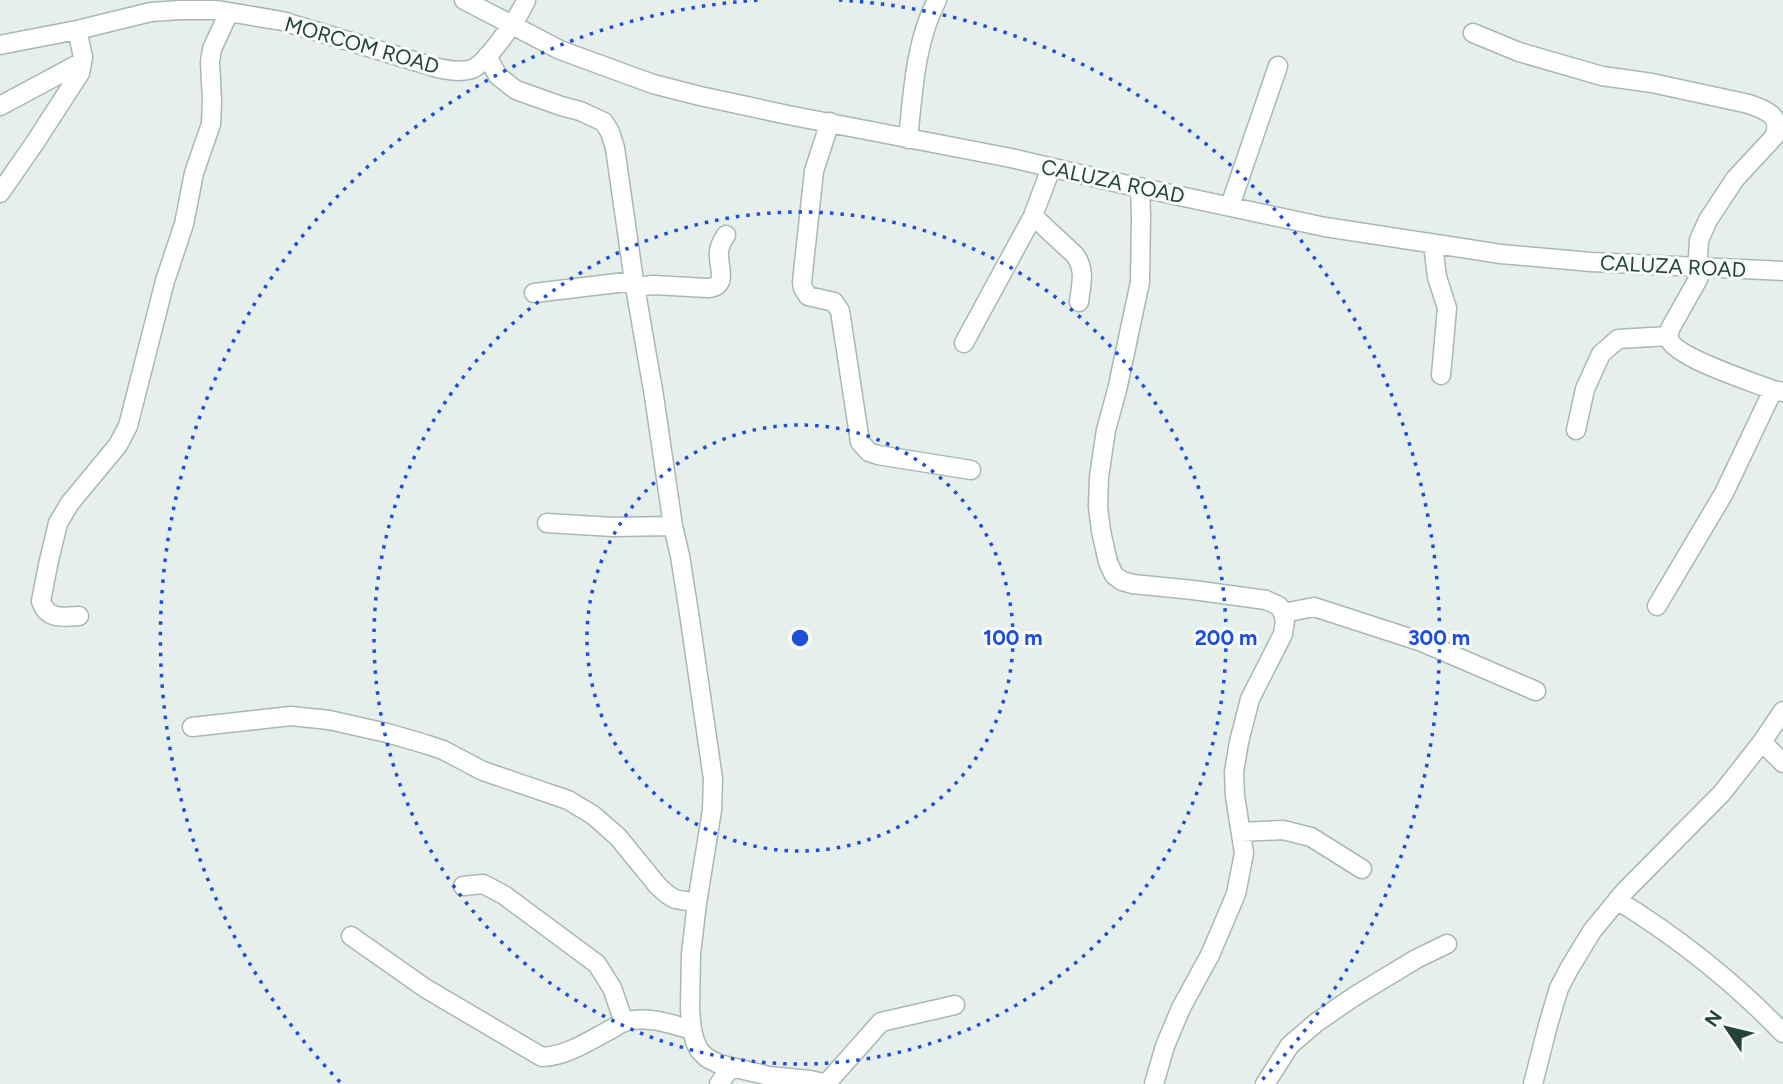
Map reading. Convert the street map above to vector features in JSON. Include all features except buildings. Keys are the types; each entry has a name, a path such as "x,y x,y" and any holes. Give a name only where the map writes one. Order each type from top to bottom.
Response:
{"street":[{"name":"CALUZA ROAD","path":"464,0 560,50 653,84 750,107 1011,158 1114,183 1325,227 1539,258 1783,271"},
{"name":"MORCOM ROAD","path":"0,45 151,12 229,12 282,22 449,71 470,70 478,66 511,26 526,0"},
{"path":"908,139 918,58 931,10 937,0"},
{"path":"79,616 52,616 41,601 55,531 70,503 118,445 128,426 162,292 184,224 194,173 211,124 212,49 229,12"},
{"path":"0,193 80,73 83,57 77,30"},
{"path":"1473,33 1520,52 1602,76 1652,83 1749,104 1774,116 1777,123 1774,137 1735,179 1703,229 1699,240 1700,273 1670,329 1669,336 1672,344 1697,360 1778,391 1719,502 1657,606"},
{"path":"487,56 498,76 516,90 580,111 604,122 615,148 713,779 712,810 696,903 691,954 690,1009 692,1030 699,1051 719,1064 769,1076 827,1084 881,1022 955,1005"},
{"path":"0,106 82,62"},
{"path":"1230,206 1278,65"},
{"path":"830,122 814,172 802,282 808,296 831,300 837,304 840,311 860,442 869,452 878,455 971,470"},
{"path":"964,343 1033,216 1051,168"},
{"path":"1140,187 1139,282 1106,430 1100,477 1098,507 1108,562 1114,575 1133,584 1266,600 1279,606 1284,621 1283,634 1250,699 1239,742 1234,772 1235,796 1244,853 1236,894 1210,955 1181,1008 1165,1046 1154,1084"},
{"path":"1033,216 1080,262 1083,270 1079,302"},
{"path":"534,293 634,284 708,288 718,285 721,278 719,253 726,235"},
{"path":"1433,244 1437,277 1447,308 1441,375"},
{"path":"1576,430 1585,389 1601,354 1618,339 1669,336"},
{"path":"547,523 613,527 673,526"},
{"path":"1283,613 1314,607 1422,642 1536,691"},
{"path":"1533,1084 1559,988 1592,931 1617,900 1722,793 1783,711"},
{"path":"192,727 291,716 329,720 434,747 483,771 568,800 618,836 668,895 696,903"},
{"path":"1762,742 1783,763"},
{"path":"1241,832 1283,830 1311,837 1362,869"},
{"path":"463,886 483,884 504,895 597,964 612,988 624,1022"},
{"path":"1617,900 1687,948 1728,981 1783,1033"},
{"path":"351,936 425,988 542,1057 572,1050 624,1022 657,1020 692,1030"},
{"path":"1265,1084 1290,1045 1317,1022 1416,959 1447,944"},
{"path":"719,1084 731,1067"}]}
